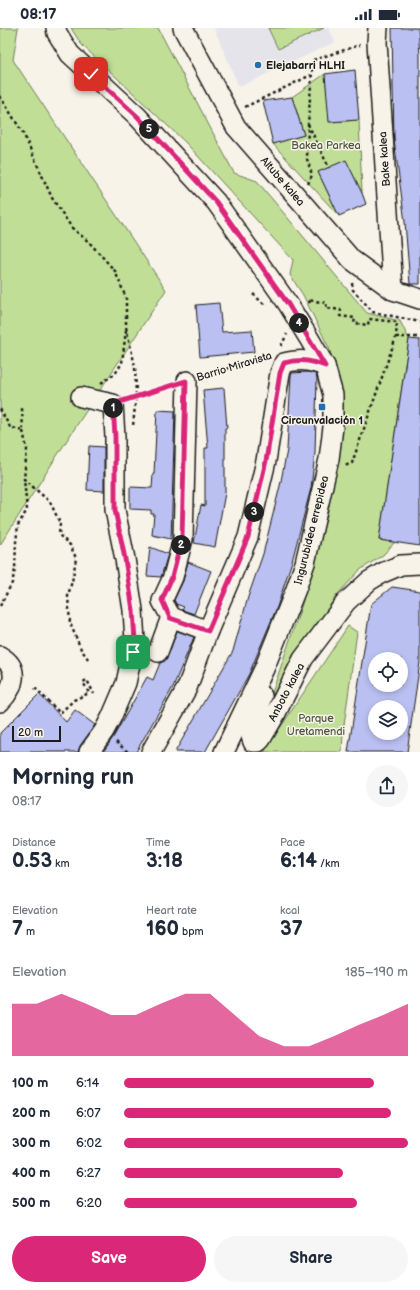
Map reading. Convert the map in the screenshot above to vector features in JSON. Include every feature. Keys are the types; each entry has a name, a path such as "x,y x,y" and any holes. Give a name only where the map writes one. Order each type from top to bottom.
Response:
{"street":[{"name":"Ingurubidea errepidea","path":"56,28 57,33 70,54 137,116 216,202 288,304 325,366 333,395 334,427 330,459 305,563 264,669 224,752"},
{"name":"Altube kalea","path":"183,28 236,126 352,260 393,290 420,299"},
{"name":"Bake kalea","path":"378,28 378,66 393,290"},
{"path":"151,752 187,688 208,631 248,537 266,461 280,373 284,363 299,359 312,361 325,366"},
{"name":"Barrio Miravista","path":"170,618 162,600 172,577 182,538 186,381"},
{"path":"81,397 113,404 115,437 115,510 133,610 135,641 126,683 111,718 89,752"},
{"name":"Anboto kalea","path":"285,616 283,640 251,730 253,742 258,742 261,739 275,715 303,659 346,602 369,581 382,573 401,565 420,564"},
{"path":"158,652 170,618 208,631"},
{"path":"0,656 5,658 10,665 13,673 13,683 10,690 0,702"}],"path":[{"path":"306,186 312,175 307,159 312,60 362,45"},
{"path":"244,107 311,75"},
{"path":"0,96 24,135 52,198 72,228 89,242 115,271 126,298 126,327 122,363 115,374 100,383 95,384"},
{"path":"308,124 329,168"},
{"path":"352,283 353,290 373,312 420,322"},
{"path":"312,306 308,300 327,303 326,308 341,310 340,316 355,318 354,323 368,325 369,319 397,322 396,337 352,463 340,468"},
{"path":"126,327 135,366 136,396"},
{"name":"Barrio Miravista","path":"281,347 290,328"},
{"path":"396,337 420,337"},
{"name":"Barrio Miravista","path":"113,404 271,355"},
{"path":"0,606 12,583 15,570 18,525 27,510 24,479 27,449 23,431 22,408"},
{"path":"0,410 10,427 23,431"},
{"path":"24,479 50,502 60,523 58,535 70,544 76,558 74,577 68,596 70,624 81,649 88,659"},
{"path":"35,688 60,713 74,700 89,693 83,682 87,680 94,694"}],"shaded area":[{"name":"Elejabarri HLHI","path":"214,28 329,28 335,42 239,87"}],"green space":[{"path":"0,28 18,28 13,60 166,290 0,545"},
{"path":"71,28 158,28 234,173 257,181 367,313 400,321 409,339 379,540 395,542 383,555 360,570 337,595 308,638 275,694 272,693 302,604 338,449 343,404 339,378 329,348 303,295 290,275 293,260 186,143 81,44"},
{"path":"268,28 324,28 278,49"},
{"name":"Bakea Parkea","path":"325,74 330,122 359,120 362,193 346,161 318,172 339,216 273,144 304,135 292,97"},
{"name":"Parque Uretamendi","path":"348,626 357,632 343,732 342,752 264,752"}],"building":[{"path":"392,28 418,28 420,55 420,284 410,284 405,222 394,140"},
{"path":"355,70 359,120 329,122 325,74"},
{"path":"292,97 304,135 273,144 263,101"},
{"path":"346,160 366,204 339,216 318,172"},
{"path":"219,303 222,332 252,330 254,352 200,357 196,305"},
{"path":"409,339 420,340 420,546 379,540"},
{"path":"308,372 316,374 317,378 315,453 311,488 292,561 277,607 249,674 205,752 175,752 233,651 248,597 263,554 280,486 287,450 291,376 292,373"},
{"path":"224,388 227,428 225,428 225,493 215,547 194,543 201,505 205,506 205,448 208,448 203,390"},
{"path":"157,410 175,411 171,539 152,535 154,514 151,514 151,510 130,509 130,487 152,488"},
{"path":"89,446 104,447 104,491 87,490"},
{"path":"150,547 168,554 161,577 147,576"},
{"path":"188,562 211,571 194,614 182,610 184,607 176,604 174,600 183,581"},
{"path":"392,587 420,591 420,662 407,752 348,752 371,604"},
{"path":"177,631 194,637 173,687 136,752 103,752 114,736 147,677 153,680 160,663 165,661"},
{"path":"39,694 66,722 75,710 95,725 80,746 78,752 0,752 0,733"}],"place":[{"name":"Elejabarri HLHI","path":"258,65"},
{"name":"Circunvalación 1","path":"322,407"}],"route":[{"path":"91,74 137,116 216,202 288,304 325,366 312,361 299,359 284,363 280,373 266,461 248,537 208,631 170,618 162,600 172,577 182,538 186,381 113,404 115,437 115,510 133,610 135,641 133,652"}]}
